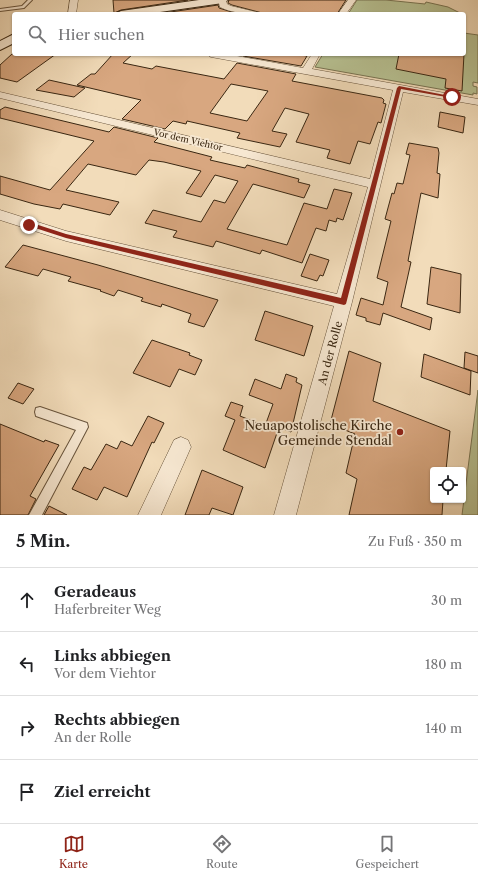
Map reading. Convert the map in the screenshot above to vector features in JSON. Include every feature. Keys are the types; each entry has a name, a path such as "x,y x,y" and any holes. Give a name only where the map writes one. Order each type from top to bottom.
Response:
{"main road":[{"path":"135,12 222,0"},
{"path":"0,34 12,37"},
{"path":"0,46 12,38"}],"street":[{"path":"72,12 74,0"},
{"path":"222,0 223,5 229,8 250,12"},
{"path":"343,12 352,0"},
{"path":"222,56 478,102"},
{"path":"306,71 314,56"},
{"path":"0,215 66,236 344,302 399,88"},
{"name":"Vor dem Viehtor","path":"0,95 375,184"},
{"name":"An der Rolle","path":"285,515 344,302"},
{"path":"149,515 181,447"}],"lane":[{"path":"0,10 24,7 30,0"},
{"path":"35,515 83,427 40,412"}],"green space":[{"path":"357,0 386,0 425,4 426,2 448,7 458,12 349,12"},
{"path":"466,33 478,35 478,83 473,82 473,86 477,87 477,94 473,93 473,95 315,67 322,56 466,56"},
{"path":"478,390 478,515 462,515 464,503 466,503 466,484"}],"building":[{"path":"113,0 188,0 121,10 114,12"},
{"path":"229,0 346,0 338,12 258,12 228,3"},
{"path":"218,5 219,8 232,12 171,12"},
{"path":"12,54 12,56 53,56 17,82 0,78 0,65"},
{"path":"111,56 131,56 123,63 152,69 156,66 224,79 237,63 296,74 292,81 382,98 384,100 383,103 386,104 381,123 378,122 370,144 358,141 350,164 327,158 330,150 296,142 309,114 285,108 272,131 287,134 280,147 237,138 240,133 187,121 186,124 173,121 165,129 122,119 141,100 77,85 91,74 95,74","holes":["231,84 268,91 247,121 210,113"]},
{"path":"243,56 307,56 301,66"},
{"path":"399,56 464,56 462,91 445,88 446,79 396,69"},
{"path":"49,80 85,88 74,97 36,90"},
{"path":"5,107 109,132 114,127 158,138 154,142 212,157 210,160 245,168 247,165 299,179 298,182 310,185 304,198 253,184 227,229 287,245 304,203 327,209 334,189 352,193 343,220 337,218 336,222 329,220 326,231 316,228 302,263 262,250 260,254 216,241 213,247 173,237 177,231 145,223 153,210 201,222 214,200 225,203 238,181 215,175 201,197 186,193 201,171 164,162 149,160 136,175 88,164 66,190 119,202 110,215 63,204 60,209 34,204 0,194 0,176 50,190 94,141 0,118 0,110"},
{"path":"440,112 465,117 463,133 438,127"},
{"path":"409,143 438,148 439,153 437,173 440,174 438,198 421,193 408,261 411,262 401,307 432,318 430,330 383,313 380,325 366,321 366,318 356,315 361,298 383,305 388,282 377,278 391,221 385,219 392,193 394,194 397,183 403,184 410,155 406,154"},
{"path":"23,245 218,300 204,327 188,322 191,314 162,304 161,307 141,301 143,298 118,290 114,296 100,291 101,290 68,281 71,277 43,269 38,276 5,267"},
{"path":"310,254 329,260 323,276 320,275 317,281 301,276"},
{"path":"431,267 461,274 460,313 427,304"},
{"path":"265,311 313,326 304,356 255,340"},
{"path":"152,340 190,353 189,355 202,360 195,375 179,369 170,387 133,373"},
{"name":"Neuapostolische Kirche Gemeinde Stendal","path":"349,351 381,363 373,401 450,431 446,467 430,467 430,503 443,503 442,515 349,515 357,479 346,473 355,434 330,424"},
{"path":"465,352 478,356 478,373 464,368"},
{"path":"424,354 471,371 470,395 421,377"},
{"path":"286,374 297,378 296,382 302,385 291,432 279,427 265,468 223,450 235,420 225,416 231,402 243,406 240,416 265,426 273,404 249,395 255,379 281,389"},
{"path":"18,383 34,389 23,404 8,398"},
{"path":"148,416 164,423 154,443 152,442 127,497 104,487 97,500 72,489 84,467 91,470 106,444 117,449 121,441 132,446"},
{"path":"0,424 44,442 45,440 59,445 30,496 36,499 28,515 0,515"},
{"path":"202,470 243,487 233,515 212,508 209,515 185,515"},
{"path":"49,506 67,515 44,515"}],"place":[{"name":"Neuapostolische Kirche Gemeinde Stendal","path":"400,432"}],"route":[{"path":"29,225 66,236 344,302 399,88 452,97"}]}
